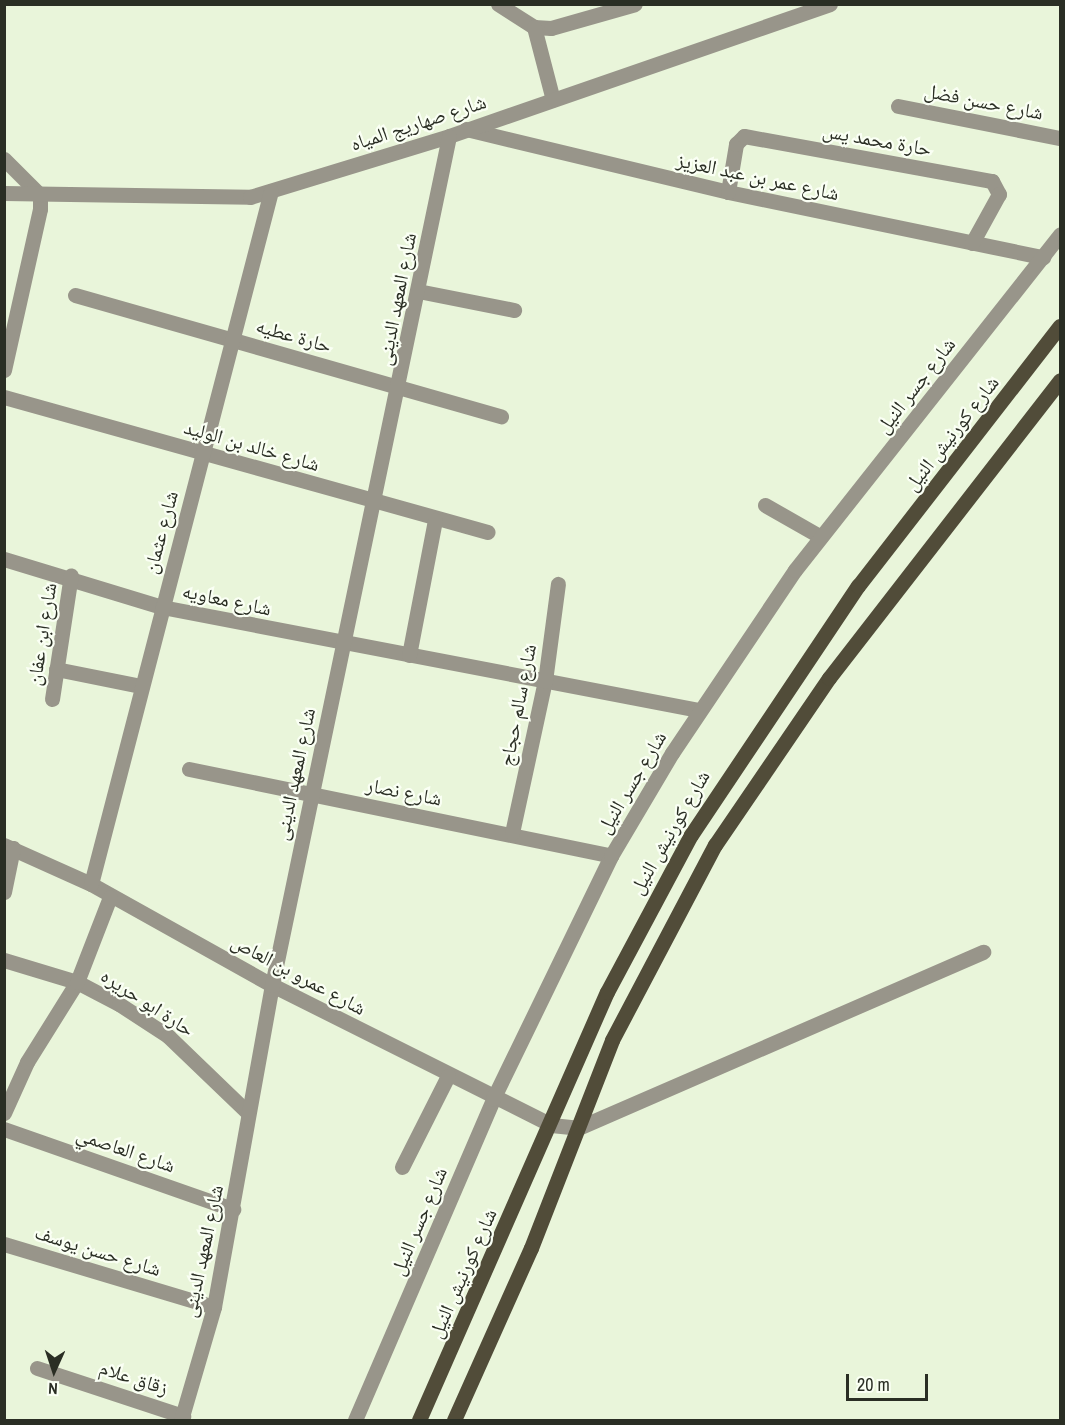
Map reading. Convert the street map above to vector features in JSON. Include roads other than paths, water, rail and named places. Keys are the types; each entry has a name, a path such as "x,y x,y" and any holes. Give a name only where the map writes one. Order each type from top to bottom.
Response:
{"main road":[{"name":"شارع كورنيش النيل","path":"419,1420 629,946 726,775 858,586 1060,327"},
{"path":"454,1420 647,966 715,844 835,669 1060,380"}],"street":[{"path":"498,4 534,27 552,28 635,4"},
{"name":"شارع صهاريج المياه","path":"4,193 220,200 271,191 449,136 830,4"},
{"path":"534,27 553,100"},
{"name":"شارع حسن فضل","path":"898,106 1060,138"},
{"name":"شارع عمر بن عبد العزيز","path":"466,129 728,192 1043,257"},
{"name":"شارع المعهد الدينى","path":"182,1418 214,1307 248,1113 310,794 401,387 449,136"},
{"name":"حارة محمد يس","path":"728,192 736,144 744,136 992,181 999,194 972,243"},
{"path":"4,159 40,195 4,369"},
{"name":"شارع عثمان","path":"91,884 271,191"},
{"name":"شارع جسر النيل","path":"355,1420 493,1099 611,856 699,710 821,537 1060,234"},
{"path":"418,291 514,310"},
{"name":"حارة عطيه","path":"75,295 501,416"},
{"name":"شارع خالد بن الوليد","path":"4,397 435,520 488,532"},
{"path":"765,505 821,537"},
{"path":"409,655 435,520"},
{"name":"شارع معاويه","path":"4,559 71,575 162,607 345,645 699,710"},
{"name":"شارع ابن عفان","path":"52,699 71,575"},
{"name":"شارع سالم حجاج","path":"512,833 545,681 558,584"},
{"path":"56,669 141,686"},
{"name":"شارع نصار","path":"189,769 512,833 611,856"},
{"path":"4,892 9,847"},
{"name":"شارع عمرو بن العاص","path":"9,847 91,884 110,897 272,985 493,1099 551,1125 578,1128"},
{"path":"4,1113 27,1062 77,982 110,897"},
{"path":"578,1128 983,952"},
{"name":"حارة ابو حريره","path":"4,960 77,982 168,1036 248,1113"},
{"path":"402,1167 448,1076"},
{"name":"شارع العاصمي","path":"4,1129 233,1209"},
{"name":"شارع حسن يوسف","path":"4,1244 214,1307"},
{"name":"زقاق علام","path":"37,1368 182,1418"}]}
